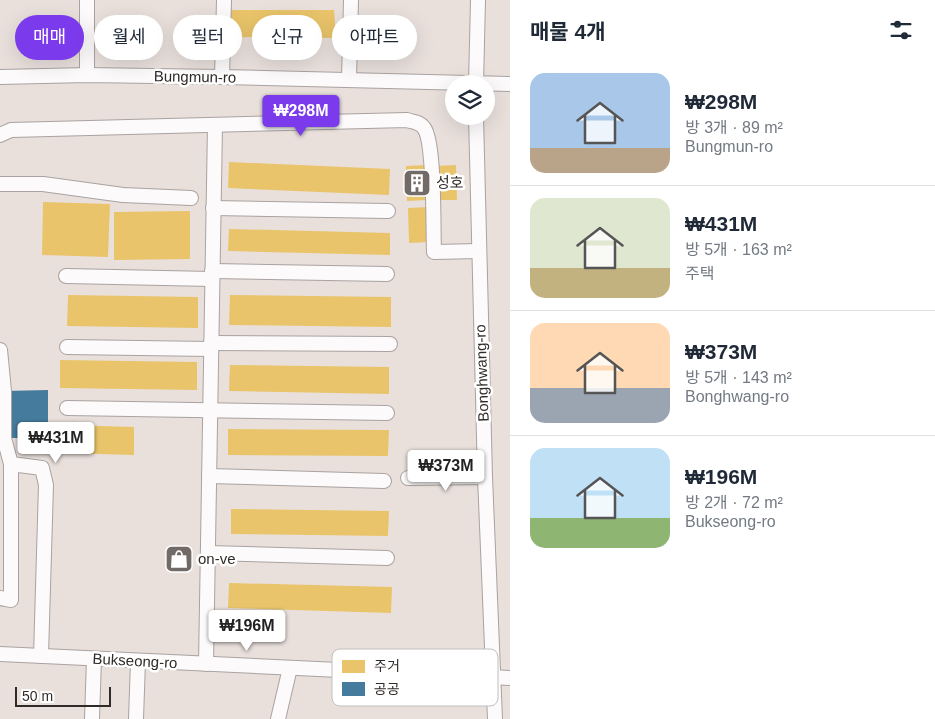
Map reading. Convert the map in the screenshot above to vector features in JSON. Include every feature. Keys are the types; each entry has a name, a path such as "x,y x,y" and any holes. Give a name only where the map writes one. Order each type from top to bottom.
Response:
{"street":[{"path":"87,0 87,75"},
{"path":"222,76 224,0"},
{"path":"349,80 351,0"},
{"path":"476,75 478,0"},
{"name":"Bungmun-ro","path":"0,78 87,75 222,76 445,82"},
{"name":"Bungmun-ro","path":"495,84 510,84"},
{"path":"0,135 11,130 407,120 419,123 425,129 431,146 434,252 479,251"},
{"path":"206,664 214,125"},
{"name":"Bonghwang-ro","path":"476,125 491,649"},
{"path":"0,184 42,184 123,195 191,198"},
{"path":"213,208 388,211"},
{"path":"66,276 386,274"},
{"path":"67,347 390,344"},
{"path":"0,350 4,391 4,438 10,464 11,600 0,598"},
{"path":"67,408 386,412"},
{"path":"10,464 42,468 46,486 42,656"},
{"path":"209,476 384,480"},
{"path":"408,478 485,477"},
{"path":"208,553 386,558"},
{"name":"Bukseong-ro","path":"0,654 332,670"},
{"path":"92,719 94,659"},
{"path":"136,719 138,661"},
{"path":"278,719 290,668"},
{"name":"Bonghwang-ro","path":"494,706 495,719"}],"building: 주거":[{"path":"227,10 334,10 334,15 332,15 332,38 322,38 322,15 252,15 252,37 242,37 242,15 227,15"},
{"path":"229,162 390,169 389,195 228,188"},
{"name":"성호","path":"426,165 427,200 407,201 406,166"},
{"name":"성호","path":"456,165 457,200 437,200 435,166"},
{"path":"43,202 110,204 108,257 42,255"},
{"name":"성호","path":"428,207 429,242 409,243 408,208"},
{"path":"190,211 190,259 114,260 114,212"},
{"path":"229,229 390,233 390,255 228,251"},
{"path":"68,295 198,297 198,328 67,326"},
{"path":"230,295 391,297 391,327 229,325"},
{"path":"60,360 197,362 197,390 60,388"},
{"path":"230,365 389,367 389,394 229,391"},
{"path":"64,425 134,427 134,455 63,453"},
{"path":"228,429 389,430 388,456 228,455"},
{"path":"231,509 389,511 388,536 231,534"},
{"path":"229,583 392,587 391,613 228,608"}],"building: 공공":[{"path":"48,390 48,438 4,438 4,391"}],"place":[{"name":"성호","path":"417,183"},
{"name":"on-ve","path":"179,559"}]}
